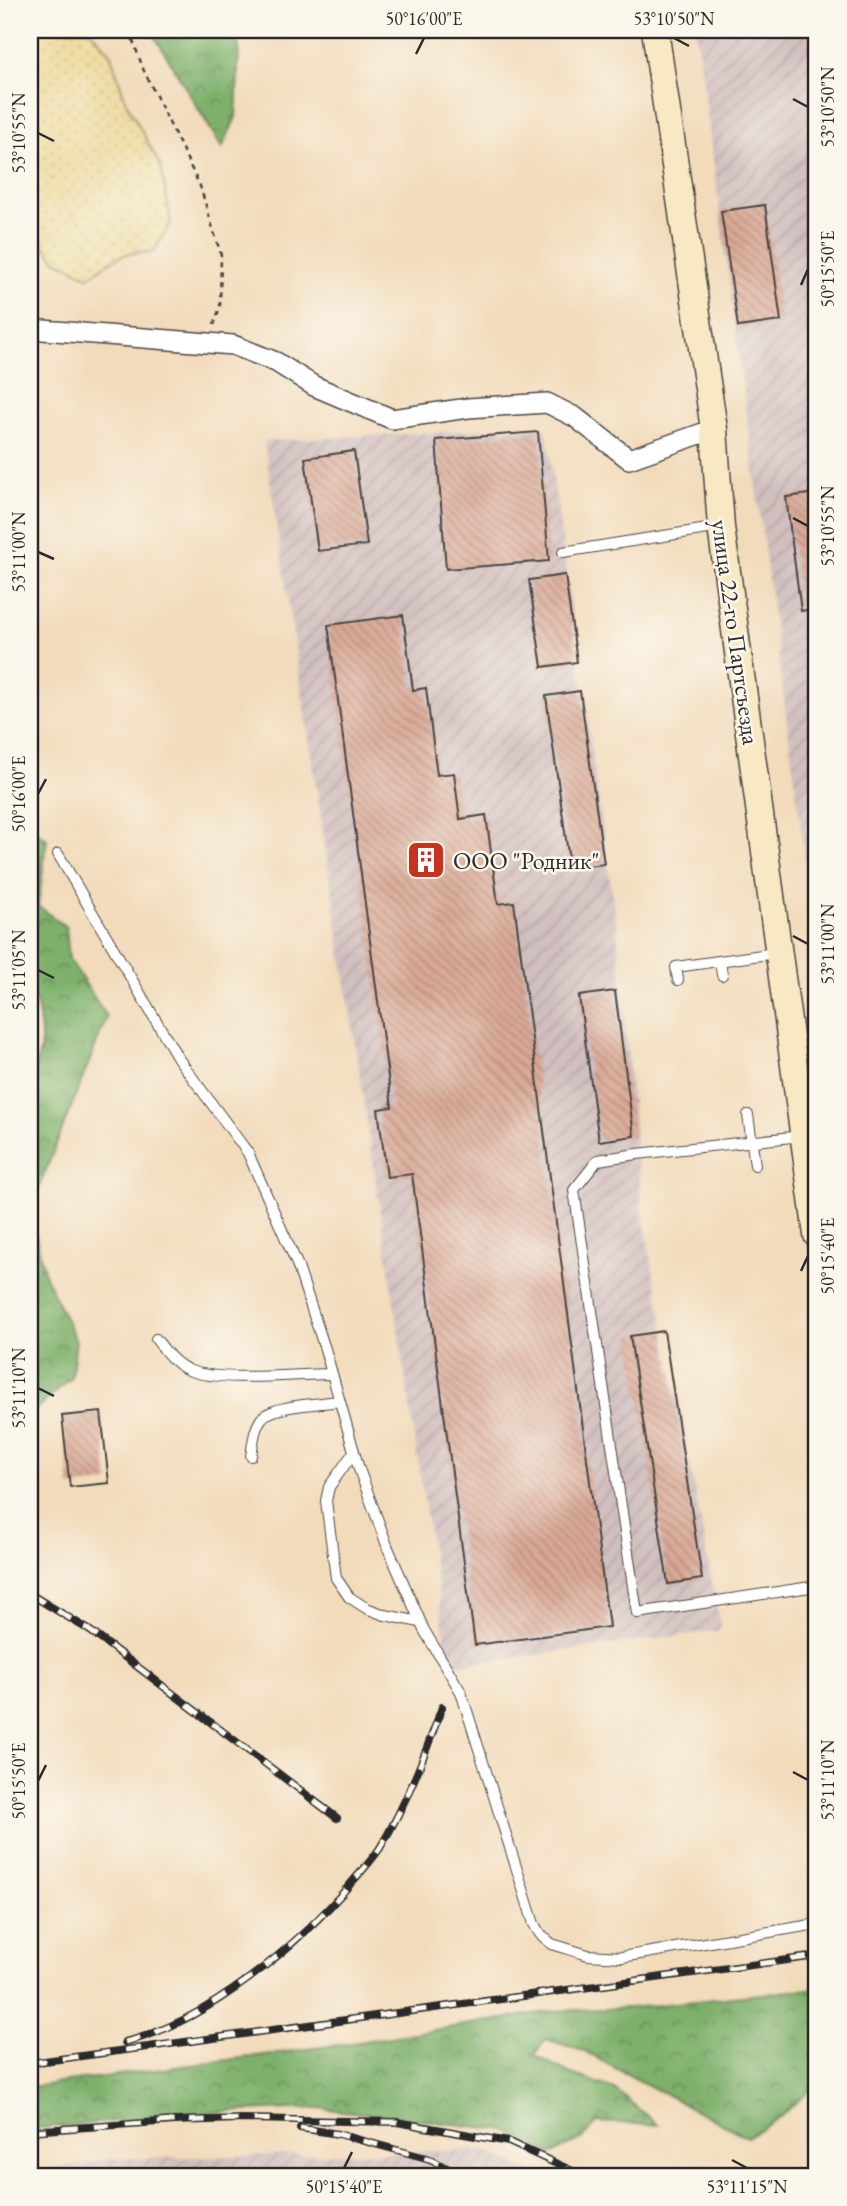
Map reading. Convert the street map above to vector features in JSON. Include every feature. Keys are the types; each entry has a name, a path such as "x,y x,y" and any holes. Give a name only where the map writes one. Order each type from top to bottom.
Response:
{"street":[{"name":"улица 22-го Партсъезда","path":"655,30 714,429 721,527 817,1235"},
{"path":"30,329 233,345 276,362 314,386 392,419 468,408 547,403 575,417 629,459 714,429"}],"lane":[{"path":"564,552 721,527"},
{"path":"58,854 178,1058 248,1153 297,1264 354,1452 388,1548 421,1622 461,1692 534,1924 540,1934 552,1944 588,1955 622,1957 817,1924"},
{"path":"678,980 676,967 780,952"},
{"path":"720,961 722,975"},
{"path":"748,1115 754,1165"},
{"path":"805,1136 597,1160 574,1189 637,1613 817,1586"},
{"path":"156,1339 174,1361 192,1371 202,1373 331,1374"},
{"path":"251,1456 256,1430 262,1419 271,1411 339,1401"},
{"path":"354,1452 333,1480 326,1501 336,1578 349,1597 366,1608 421,1622"}],"path":[{"path":"129,30 144,71 200,186 221,255 220,307 209,342"}],"shaded area":[{"path":"696,30 817,30 817,950"},
{"path":"546,427 616,922 642,1211 721,1630 449,1666 264,441"},
{"path":"484,2150 540,2176 30,2176 30,2172 111,2159"}],"green space":[{"path":"151,30 234,30 239,47 236,117 222,148"},
{"path":"30,828 47,839 38,906 66,927 69,959 107,1017 30,1210 30,1074 39,1056 41,1039 36,1001 30,996"},
{"path":"30,1210 45,1276 76,1341 71,1378 30,1415"},
{"path":"817,1988 817,2084 780,2117 747,2137 583,2051 546,2039 534,2055 569,2073 614,2089 658,2125 597,2122 584,2138 551,2154 505,2130 318,2108 214,2112 30,2129 30,2087 352,2043 553,2011 630,2008"},
{"path":"734,2172 816,2173 817,2176 683,2176"}],"sand":[{"path":"30,30 90,30 110,52 126,102 161,167 171,222 153,253 126,254 89,277 56,260 42,243 30,239"}],"building":[{"path":"765,205 781,321 738,327 721,211"},
{"path":"538,432 549,561 446,569 436,440"},
{"path":"354,451 367,545 318,551 305,458"},
{"path":"817,493 817,608 801,611 786,497"},
{"path":"565,575 577,662 542,667 529,580"},
{"path":"403,615 413,690 426,688 437,775 454,773 460,819 486,815 498,904 514,902 609,1627 475,1645 412,1174 387,1177 378,1109 392,1107 328,625"},
{"path":"580,691 604,864 570,868 546,696"},
{"path":"615,991 634,1136 599,1141 579,996"},
{"path":"664,1331 702,1579 668,1584 630,1336"},
{"path":"101,1412 109,1483 70,1487 62,1416"}],"railway":[{"path":"30,1594 89,1630 337,1818"},
{"path":"125,2042 187,2018 219,1999 279,1955 331,1905 374,1857 390,1831 429,1744 442,1707"},
{"path":"30,2063 817,1956"},
{"path":"30,2131 242,2119 397,2122 509,2142 583,2176"},
{"path":"300,2128 338,2134 430,2159 462,2176"}],"place":[{"name":"ООО \"Родник\"","path":"426,860"}]}
